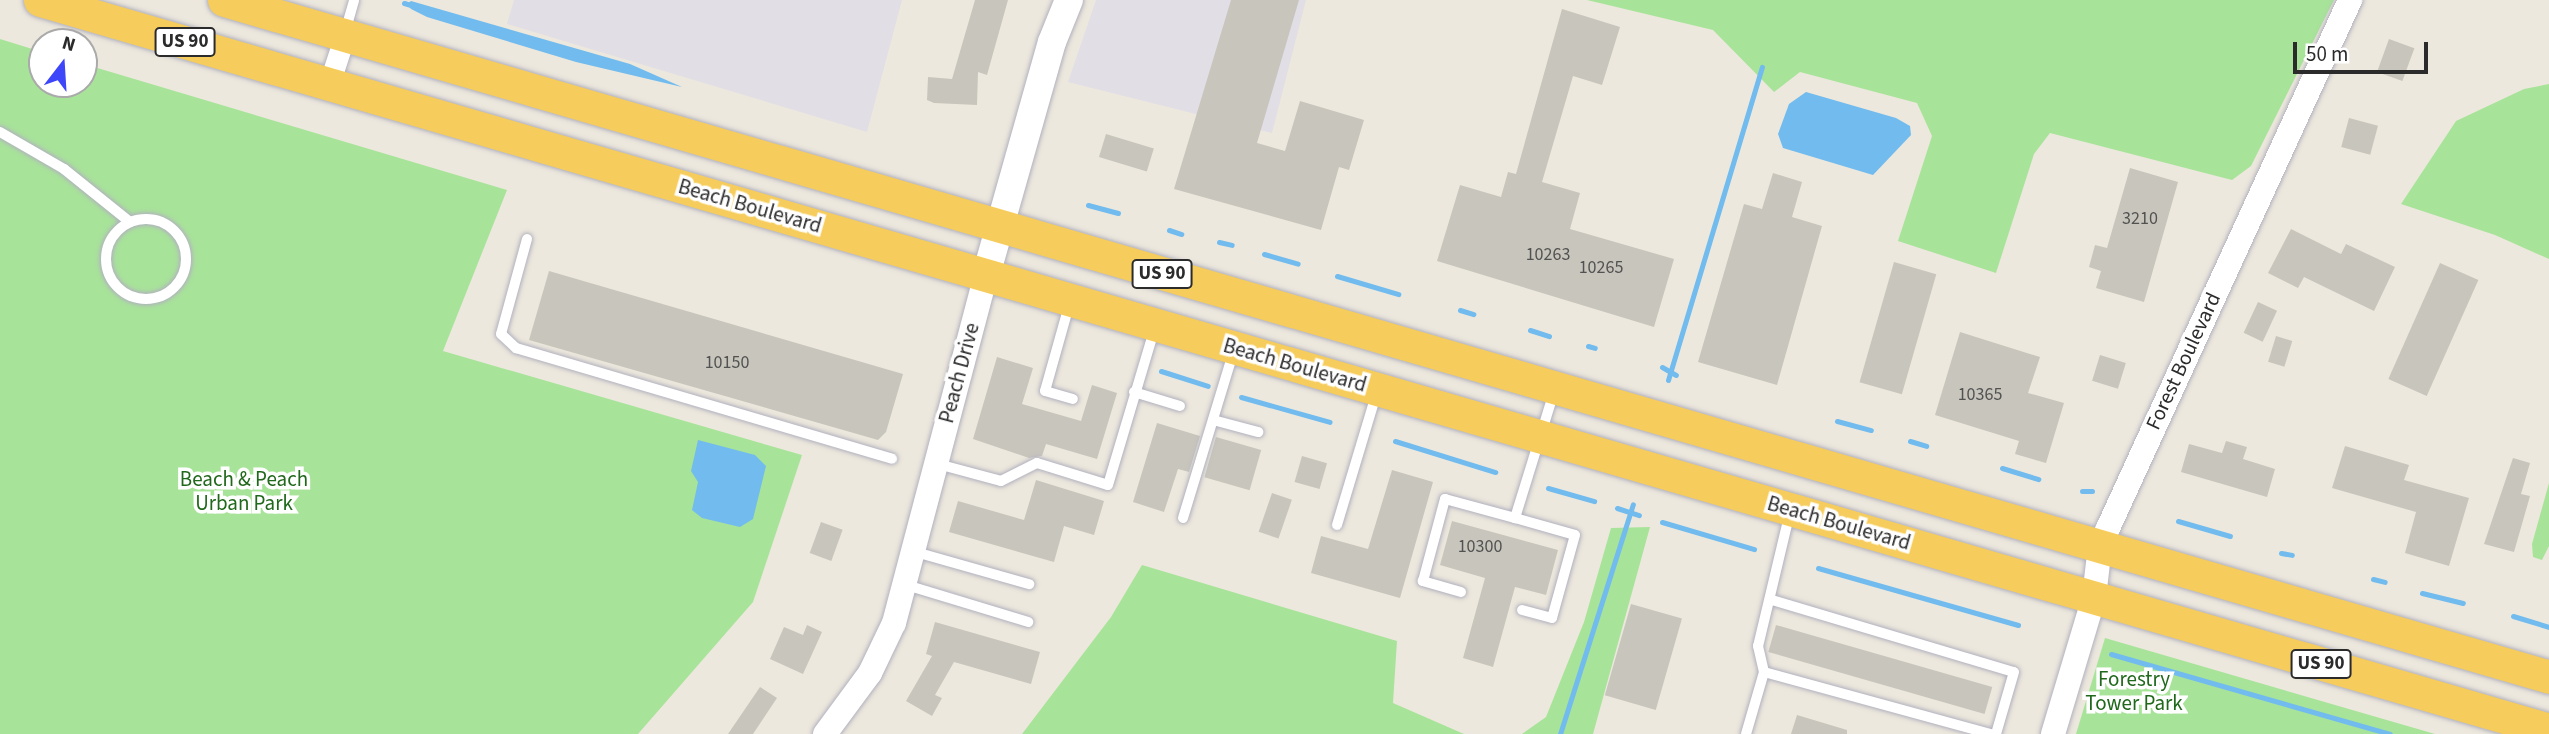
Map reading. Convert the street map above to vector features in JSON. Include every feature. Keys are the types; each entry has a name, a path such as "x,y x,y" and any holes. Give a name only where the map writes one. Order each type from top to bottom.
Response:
{"highway":[{"name":"Beach Boulevard","path":"40,0 2094,597 2504,726 2549,730"},
{"name":"US 90","path":"224,0 2549,677"}],"main road":[{"name":"Peach Drive","path":"986,275 1052,42 1069,0"}],"street":[{"name":"Forest Boulevard","path":"2053,734 2094,597 2101,547 2350,0"},
{"path":"329,84 345,35"},
{"name":"Peach Drive","path":"825,734 883,648 903,584 986,275"}],"lane":[{"path":"345,35 354,0"},
{"path":"0,132 64,169 130,222 161,221 180,236 185,247 185,272 170,291 159,297 133,297 113,281 107,269 108,244 130,222"},
{"path":"527,240 501,334 516,348 892,459"},
{"path":"1070,300 1045,391 1073,399"},
{"path":"934,463 1001,481 1037,463 1108,485 1155,324"},
{"path":"1183,518 1234,347"},
{"path":"1515,518 1538,436 1555,388"},
{"path":"1337,525 1378,389"},
{"path":"1134,392 1180,406"},
{"path":"1213,420 1258,432"},
{"path":"1461,592 1423,582 1446,499 1575,535 1552,618 1522,610"},
{"path":"1746,734 1764,672 1758,646 1772,600 1791,509"},
{"path":"912,551 1029,584"},
{"path":"903,584 1028,621"},
{"path":"1772,600 2014,672 1996,734"},
{"path":"1764,672 1991,734"}],"shaded area":[{"path":"514,0 902,0 867,132 507,24"},
{"path":"1096,0 1306,0 1272,133 1068,82"}],"green space":[{"path":"1587,0 2334,0 2251,166 2232,180 2050,133 2034,154 1996,273 1898,241 1932,136 1917,103 1800,72 1774,92 1713,30"},
{"name":"Beach & Peach Urban Park","path":"0,39 28,48 28,98 98,98 98,68 507,190 443,351 802,455 753,602 638,734 0,734"},
{"path":"2549,84 2549,259 2495,235 2401,204 2456,121 2524,89"},
{"path":"2549,483 2549,546 2542,560 2533,557 2532,544"},
{"path":"1650,527 1593,734 1522,734 1546,717 1584,622 1611,528"},
{"path":"1142,565 1397,641 1393,703 1464,734 1022,734 1111,617"},
{"name":"Forestry Tower Park","path":"2105,638 2435,734 2076,734"}],"water":[{"path":"411,1 630,64 682,87 576,62 427,17 411,9 407,4"},
{"path":"1806,92 1896,118 1910,126 1911,135 1873,175 1783,148 1778,134 1789,104"},
{"path":"698,440 755,455 766,466 753,519 740,527 702,518 692,510 698,482 691,471"}],"building":[{"path":"975,0 1008,0 987,75 978,72 977,105 934,103 927,100 928,77 952,79"},
{"path":"1231,0 1299,0 1257,143 1285,151 1300,101 1364,120 1349,170 1339,167 1321,230 1174,189"},
{"path":"1562,9 1620,27 1602,85 1573,76 1542,182 1580,193 1570,229 1674,259 1654,327 1437,261 1460,185 1501,197 1508,172 1516,174"},
{"path":"2389,39 2414,48 2402,81 2377,72"},
{"path":"2349,118 2378,126 2370,155 2341,147"},
{"path":"1106,134 1154,149 1147,172 1099,157"},
{"path":"2130,168 2178,182 2144,302 2096,288 2101,271 2089,267 2095,245 2107,248"},
{"path":"1773,173 1802,182 1792,217 1822,226 1777,385 1698,362 1744,204 1762,209"},
{"path":"2291,229 2341,254 2346,244 2395,267 2374,311 2304,277 2298,288 2268,273"},
{"path":"1894,262 1936,274 1902,394 1860,382"},
{"path":"2440,263 2478,280 2427,396 2388,379"},
{"path":"549,271 903,374 886,432 878,440 529,340"},
{"path":"2258,302 2277,311 2263,342 2244,333"},
{"path":"1960,332 2040,357 2028,393 2064,403 2046,463 2015,454 2019,441 1935,415"},
{"path":"2276,336 2292,341 2284,367 2268,362"},
{"path":"2100,355 2126,363 2118,389 2092,381"},
{"path":"997,357 1033,368 1022,404 1081,421 1092,385 1117,393 1097,459 1046,444 1042,456 1029,458 973,439"},
{"path":"1157,423 1200,436 1189,472 1178,469 1164,512 1133,502"},
{"path":"1216,437 1261,450 1250,490 1204,477"},
{"path":"2226,441 2247,447 2243,459 2275,469 2267,497 2181,472 2189,444 2222,453"},
{"path":"2345,446 2409,465 2404,480 2469,498 2449,566 2405,553 2416,512 2332,488"},
{"path":"1302,456 1327,463 1320,489 1295,482"},
{"path":"2513,458 2530,463 2521,494 2530,496 2514,552 2484,544"},
{"path":"1392,470 1433,482 1400,598 1311,573 1321,536 1368,549"},
{"path":"1036,480 1104,501 1094,535 1064,526 1054,562 949,532 958,501 1024,520"},
{"path":"1272,493 1292,500 1279,539 1259,532"},
{"path":"1452,521 1558,550 1546,595 1515,587 1493,667 1463,658 1485,578 1440,565"},
{"path":"821,522 843,530 831,561 810,553"},
{"path":"1631,604 1682,619 1656,710 1605,695"},
{"path":"935,622 1040,652 1031,684 954,662 935,695 942,698 932,716 906,701 932,656 926,654"},
{"path":"807,625 822,632 803,674 770,659 784,627 803,635"},
{"path":"1776,625 1992,687 1985,714 1768,652"},
{"path":"760,687 777,698 753,734 728,734"},
{"path":"1797,715 1847,730 1847,734 1791,734"}],"waterway":[{"path":"404,3 414,6"},
{"path":"1668,380 1762,67"},
{"path":"1088,205 1118,213"},
{"path":"1169,230 1181,234"},
{"path":"1219,242 1232,245"},
{"path":"1264,254 1298,264"},
{"path":"1337,276 1398,294"},
{"path":"1460,310 1473,314"},
{"path":"1530,330 1549,336"},
{"path":"1588,346 1595,348"},
{"path":"1662,367 1676,375"},
{"path":"1161,371 1208,386"},
{"path":"1241,397 1330,422"},
{"path":"1837,421 1871,430"},
{"path":"1395,441 1495,472"},
{"path":"1910,441 1926,446"},
{"path":"2002,468 2038,479"},
{"path":"1548,488 1594,501"},
{"path":"2082,491 2092,491"},
{"path":"1560,734 1633,504"},
{"path":"1617,508 1639,515"},
{"path":"2178,521 2230,536"},
{"path":"1662,522 1754,549"},
{"path":"2281,553 2292,555"},
{"path":"1818,568 2018,625"},
{"path":"2373,579 2385,582"},
{"path":"2422,593 2463,603"},
{"path":"2513,616 2549,627"},
{"path":"2111,654 2390,734"}]}
